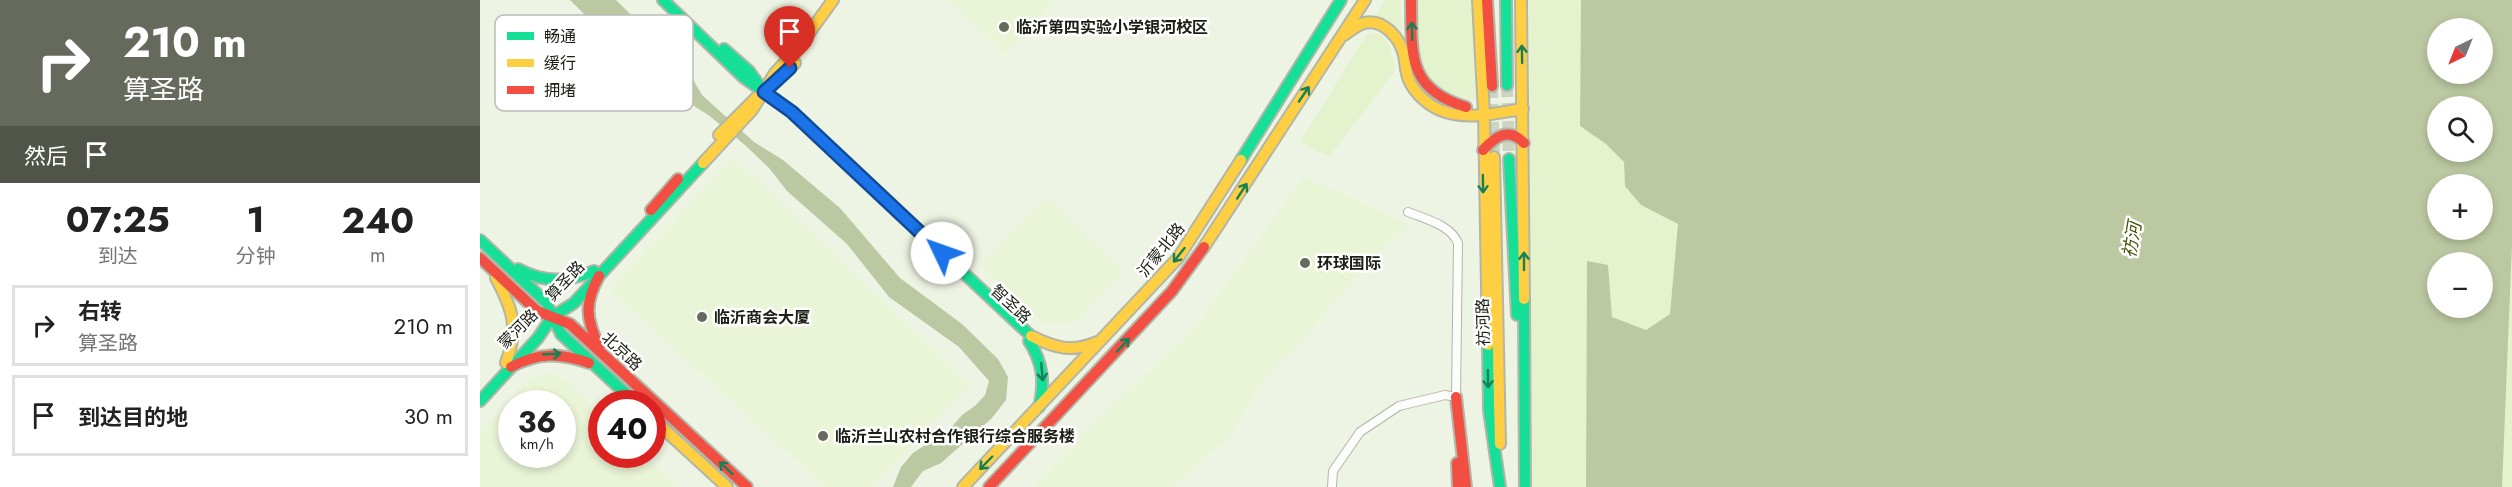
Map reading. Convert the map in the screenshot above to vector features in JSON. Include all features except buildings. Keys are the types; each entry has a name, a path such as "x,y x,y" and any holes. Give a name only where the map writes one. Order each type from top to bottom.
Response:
{"main road":[{"name":"智圣路","path":"663,0 679,15"},
{"name":"智圣路","path":"671,0 687,15"},
{"name":"算圣路","path":"764,92 775,73 799,46 833,0"},
{"name":"算圣路","path":"552,317 597,273 764,92 781,78 805,51 841,0"},
{"name":"沂蒙北路","path":"963,487 1178,258 1341,0"},
{"name":"沂蒙北路","path":"989,487 1184,276 1365,0"},
{"path":"1411,0 1413,63 1422,82 1440,99 1450,104 1483,109 1523,109"},
{"path":"1478,0 1483,109 1489,410 1501,487"},
{"path":"1487,0 1492,86"},
{"path":"1506,0 1507,85"},
{"path":"1521,0 1524,144 1524,487"},
{"name":"智圣路","path":"693,20 749,71 764,92"},
{"path":"1343,35 1365,23 1383,26 1397,37 1404,53 1408,78 1419,95 1442,111 1457,114 1483,109"},
{"name":"智圣路","path":"693,29 1030,338"},
{"path":"1483,150 1495,136 1501,134 1510,133 1524,144"},
{"name":"祊河路","path":"1494,157 1501,487"},
{"name":"祊河路","path":"1509,159 1524,487"},
{"name":"北京路","path":"480,240 546,302 561,334 622,390"},
{"name":"北京路","path":"480,258 537,311 570,324 747,487"},
{"path":"500,258 525,273 541,279 573,280 597,273"},
{"path":"492,269 508,300 515,327 515,342 509,365"},
{"path":"597,273 588,295 588,322 602,353"},
{"name":"蒙河路","path":"480,400 552,317"},
{"path":"1030,338 1070,351 1103,339"},
{"path":"1030,338 1041,358 1043,390 1039,407"},
{"path":"509,365 529,356 548,354 562,354 594,364"},
{"name":"蒙河路","path":"480,391 509,365"},
{"path":"1456,397 1458,487"},
{"path":"1456,397 1466,487"},
{"path":"666,431 727,487"}],"street":[{"path":"1332,487 1333,471 1360,432 1399,406 1445,395 1456,397 1458,243 1455,234 1447,229 1408,212"}],"shaded area":[{"name":"临沂第四实验小学银河校区","path":"950,0 1055,0 1006,54"},
{"path":"1385,0 1401,0 1402,30 1375,17"},
{"path":"1418,0 1473,0 1475,100 1454,95 1439,88 1429,78 1420,52"},
{"path":"1529,0 1581,0 1580,125 1606,144 1624,162 1625,186 1641,205 1678,224 1670,314 1646,330 1612,317 1608,266 1587,262 1586,487 1532,487"},
{"path":"1372,33 1381,35 1389,44 1396,70 1329,157 1300,142 1366,35"},
{"path":"734,158 969,384 872,487 826,487 609,290"},
{"path":"1303,176 1409,224 1357,275 1308,334 1262,381 1231,435 1173,487 1034,487 1096,422 1200,322"},
{"path":"1046,197 1123,271 1075,323 1041,322 981,266"},
{"path":"2512,245 2512,487 2502,487 2510,253"},
{"path":"547,373 564,379 576,390 518,390 527,380"},
{"path":"576,390 588,402 588,468 658,468 678,487 480,487 480,432 498,412 498,468 576,468"}],"water":[{"path":"570,0 616,0 631,15 585,15"},
{"name":"祊河","path":"1581,0 2512,0 2512,245 2502,487 1586,487 1587,261 1608,265 1612,317 1646,330 1670,314 1678,224 1641,205 1625,186 1624,162 1606,144 1580,126"},
{"path":"693,80 702,95 754,142 783,160 840,208 900,278 962,324 998,359 1008,377 1006,400 992,418 941,463 923,471 911,487 893,487 901,467 913,453 950,429 962,415 976,405 985,395 989,381 959,347 889,297 847,244 787,191 769,168 745,145 693,105"}],"tunnel":[{"path":"1507,85 1509,159"},
{"path":"1492,86 1494,157"}],"traffic: fast":[{"path":"663,0 679,15"},
{"path":"1241,160 1341,0"},
{"path":"1506,0 1507,85"},
{"path":"693,29 743,77 792,112 1031,336"},
{"path":"724,49 749,71 759,85"},
{"path":"1509,159 1517,315"},
{"path":"480,401 538,338 552,317 574,303 703,163"},
{"path":"480,240 546,302 561,334 622,390"},
{"path":"518,269 546,279 565,279 594,271"},
{"path":"1524,299 1525,487"},
{"path":"1029,341 1042,373 1039,407"},
{"path":"1488,345 1489,410 1500,487"}],"traffic: slow":[{"path":"703,163 752,110 775,73 799,47 833,0"},
{"path":"1204,247 1365,0"},
{"path":"1478,0 1484,114 1488,345"},
{"path":"1521,0 1524,299"},
{"path":"1344,35 1364,23 1371,22 1384,26 1399,42 1407,75 1416,91 1423,99 1440,110 1471,116 1523,109"},
{"path":"769,87 795,63"},
{"path":"719,135 757,97"},
{"path":"1494,157 1500,444"},
{"path":"963,487 1178,258 1241,160"},
{"path":"496,278 507,300 512,319 512,339 506,363"},
{"path":"1031,336 1064,348 1080,347 1097,342"},
{"path":"666,431 727,487"}],"traffic: jam":[{"path":"1411,0 1413,52 1416,67 1422,79 1432,90 1446,99 1466,107"},
{"path":"1487,0 1492,86"},
{"path":"1483,150 1498,137 1508,134 1524,143"},
{"path":"651,210 678,179"},
{"path":"989,487 1172,291 1204,247"},
{"path":"480,258 537,311 570,324 747,487"},
{"path":"599,276 591,295 588,311 591,328 599,347"},
{"path":"511,367 530,359 549,356 568,357 589,363"},
{"path":"1456,397 1466,487"},
{"path":"1457,463 1458,487"}],"place":[{"name":"临沂第四实验小学银河校区","path":"1004,27"},
{"name":"环球国际","path":"1305,263"},
{"name":"临沂商会大厦","path":"702,317"},
{"name":"临沂兰山农村合作银行综合服务楼","path":"823,436"}],"route":[{"path":"790,68 764,92 792,112 942,253"}]}
